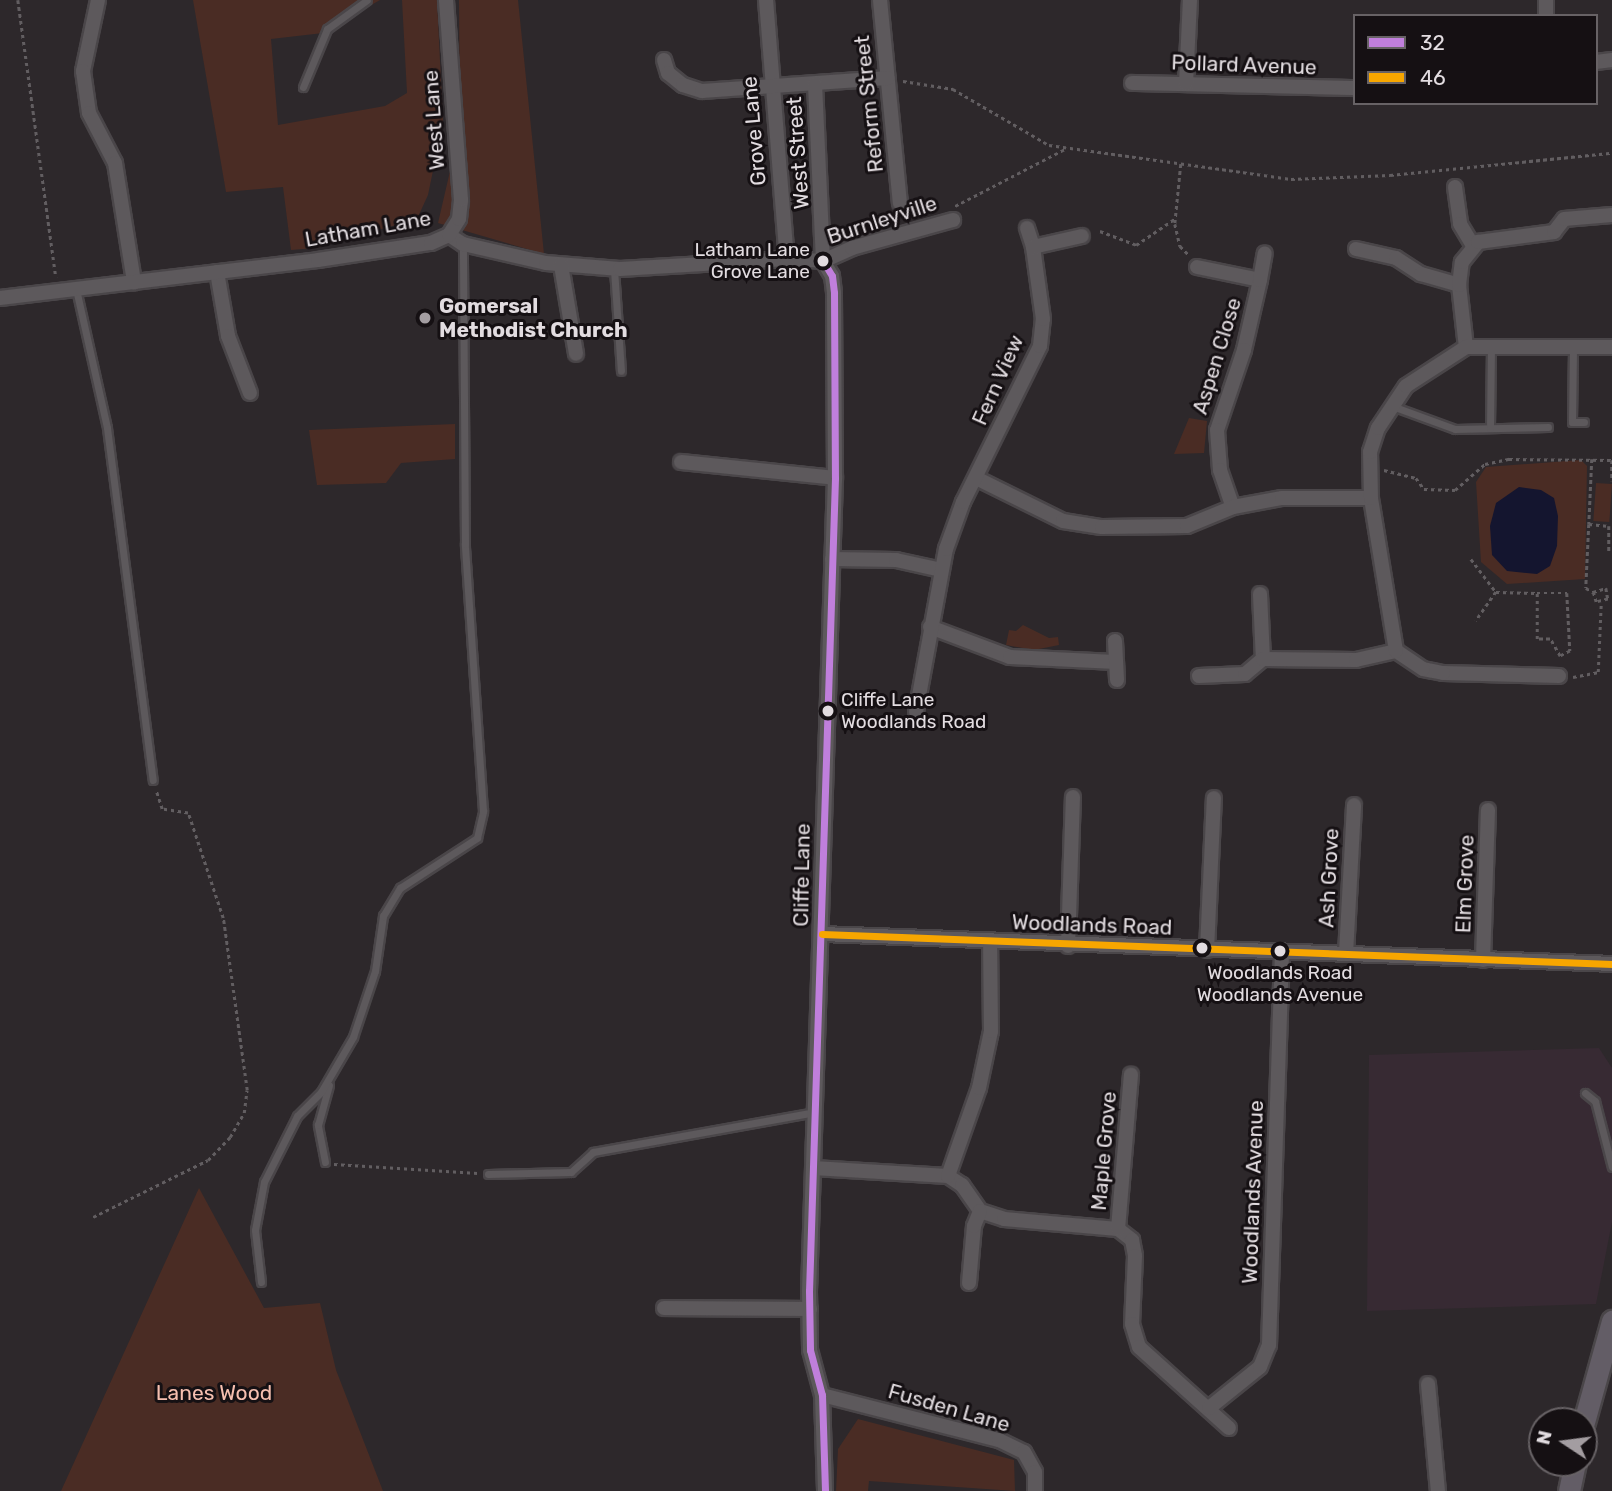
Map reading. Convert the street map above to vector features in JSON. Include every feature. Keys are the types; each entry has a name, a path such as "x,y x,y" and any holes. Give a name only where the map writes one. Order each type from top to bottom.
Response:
{"main road":[{"path":"1588,1407 1612,1321"}],"street":[{"path":"98,0 83,71 89,113 115,163 134,282"},
{"name":"West Lane","path":"446,0 461,200 459,219 449,234"},
{"name":"Grove Lane","path":"765,0 787,259"},
{"name":"Reform Street","path":"880,0 900,203"},
{"path":"1186,84 1190,0"},
{"path":"664,60 668,73 683,85 702,90 888,78"},
{"name":"Pollard Avenue","path":"1132,83 1353,88"},
{"name":"West Street","path":"815,84 823,261"},
{"path":"1455,187 1460,224 1473,246"},
{"path":"1466,347 1459,285 1462,261 1473,246 1478,242 1554,232 1564,219 1612,215"},
{"name":"Burnleyville","path":"823,261 852,248 953,220"},
{"name":"Fern View","path":"916,712 941,570 962,502 1040,346 1043,306 1027,228"},
{"name":"Latham Lane","path":"0,298 421,244 449,234 463,244 561,265 614,268 787,259 823,261"},
{"path":"1033,247 1082,236"},
{"path":"1356,249 1396,258 1421,274 1459,285"},
{"path":"1260,281 1265,253"},
{"name":"Cliffe Lane","path":"823,261 832,276 834,293 835,478 813,1168 810,1350 822,1395 825,1491"},
{"name":"Aspen Close","path":"1198,262 1260,281 1217,430 1220,470 1233,507"},
{"path":"561,265 576,354"},
{"path":"217,272 228,336 250,393"},
{"path":"1396,651 1371,498 1370,467 1378,428 1406,386 1429,367 1466,347 1612,347"},
{"path":"681,462 835,478"},
{"path":"976,478 1040,511 1085,526 1188,526 1233,507 1282,498 1371,498"},
{"path":"832,559 896,560 941,570"},
{"path":"1260,594 1263,659"},
{"path":"930,627 1010,657 1116,662"},
{"path":"1115,641 1117,680"},
{"path":"1199,676 1245,674 1263,659 1356,660 1396,651 1423,669 1443,673 1559,676"},
{"path":"1068,946 1073,797"},
{"path":"1207,950 1214,798"},
{"name":"Ash Grove","path":"1346,954 1354,805"},
{"name":"Elm Grove","path":"1483,960 1488,810"},
{"name":"Woodlands Road","path":"821,934 1068,946 1612,964"},
{"path":"948,1176 979,1088 991,1031 990,942"},
{"name":"Woodlands Avenue","path":"1209,1408 1260,1367 1269,1345 1282,951"},
{"name":"Maple Grove","path":"1118,1229 1131,1075"},
{"path":"813,1168 948,1176 962,1185 981,1211 1004,1219 1118,1229 1132,1240 1135,1256 1132,1324 1139,1347 1229,1428"},
{"path":"969,1283 974,1226 981,1211"},
{"path":"664,1308 810,1308"},
{"path":"1428,1384 1438,1491"},
{"name":"Fusden Lane","path":"822,1395 999,1440 1024,1452 1035,1472 1035,1491"}],"lane":[{"path":"303,87 327,29 367,0"},
{"path":"325,1162 318,1125 332,1074 368,998 383,916 400,888 477,838 483,811 466,544 463,244"},
{"path":"614,268 621,372"},
{"path":"76,289 107,428 153,780"},
{"path":"1490,428 1491,345"},
{"path":"1573,349 1572,422 1584,422"},
{"path":"1392,406 1455,429 1548,428"},
{"path":"261,1282 256,1230 264,1182 297,1116 332,1074"},
{"path":"1585,1093 1595,1101 1612,1167"},
{"path":"488,1174 571,1172 593,1153 816,1112"}],"path":[{"path":"18,0 58,291"},
{"path":"888,78 953,89 1049,145 1291,178 1446,170 1612,153"},
{"path":"953,220 955,206 1068,147"},
{"path":"1181,164 1176,218 1180,246 1198,262"},
{"path":"1100,231 1136,245 1176,218"},
{"path":"1370,467 1416,478 1424,489 1455,490 1485,464 1563,456 1612,460 1612,481"},
{"path":"1592,459 1586,587 1593,592"},
{"path":"1589,524 1609,526 1609,552"},
{"path":"1471,559 1496,592"},
{"path":"1559,676 1591,677 1598,672 1601,604 1609,593 1599,587 1593,592"},
{"path":"1496,592 1567,593 1571,601 1570,651 1560,656 1550,639 1537,639 1537,593"},
{"path":"1476,621 1496,592"},
{"path":"1593,592 1593,599 1601,604"},
{"path":"93,1217 208,1160 230,1137 244,1113 247,1090 223,918 188,813 162,809 153,780"},
{"path":"325,1162 488,1174"}],"shaded area":[{"path":"1519,487 1541,490 1554,498 1558,516 1557,546 1550,566 1537,574 1507,571 1492,555 1490,526 1496,503"},
{"path":"1599,1048 1612,1068 1612,1222 1596,1304 1367,1311 1369,1055"}],"green space":[{"path":"193,0 380,0 323,33 271,39 278,125 385,106 407,93 402,0 437,0 443,122 428,195 417,219 316,248 291,250 283,187 226,192"},
{"path":"459,0 518,0 544,254 438,223 460,128"},
{"path":"1189,418 1207,421 1204,453 1174,454"},
{"path":"455,424 455,459 401,463 386,483 317,485 309,430"},
{"path":"1581,460 1587,466 1585,579 1507,584 1481,562 1476,482 1486,467"},
{"path":"1596,483 1612,484 1609,522 1593,521"},
{"path":"1023,625 1049,638 1058,637 1059,645 1034,650 1006,645 1009,630 1016,631"},
{"name":"Lanes Wood","path":"199,1188 264,1308 320,1303 336,1370 383,1491 61,1491"},
{"path":"858,1419 1014,1460 1015,1491 869,1481 868,1491 836,1491 838,1449"}],"transit line":[{"name":"32","path":"823,261 832,276 834,293 835,478 809,1291 810,1350 822,1395 825,1491"},
{"name":"46","path":"822,934 1612,964"}],"place":[{"name":"Latham Lane Grove Lane","path":"823,261"},
{"name":"Gomersal Methodist Church","path":"425,318"},
{"name":"Cliffe Lane Woodlands Road","path":"828,711"},
{"name":"Woodlands Road Woodlands Avenue","path":"1280,951"}]}
